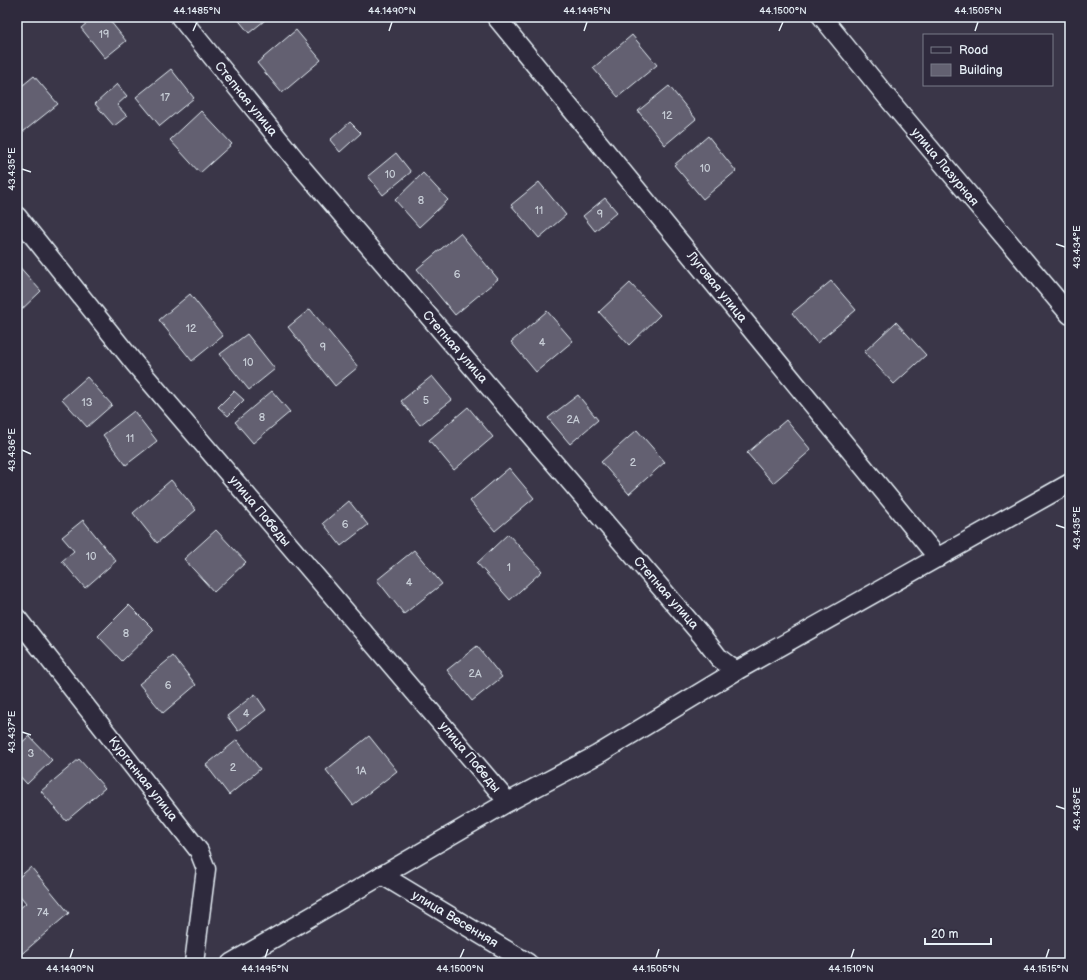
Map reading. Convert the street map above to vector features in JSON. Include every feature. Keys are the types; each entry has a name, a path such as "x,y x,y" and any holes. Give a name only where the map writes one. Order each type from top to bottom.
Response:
{"street":[{"name":"Степная улица","path":"180,17 303,169 687,618 719,658 736,672"},
{"name":"Луговая улица","path":"496,17 938,558"},
{"name":"улица Лазурная","path":"822,17 891,102 1070,315"},
{"name":"улица Победы","path":"17,216 136,364 508,802"},
{"path":"231,963 508,802 597,755 736,672 1070,483"},
{"name":"Курганная улица","path":"17,618 199,851 206,869 194,963"},
{"name":"улица Весенняя","path":"382,875 528,963"}],"building":[{"path":"94,17 107,17 126,41 105,58 81,28"},
{"path":"236,17 269,17 249,33"},
{"path":"296,30 321,60 282,93 257,63"},
{"path":"632,35 657,65 618,97 593,68"},
{"path":"171,69 194,98 160,126 136,97"},
{"path":"34,76 58,104 23,132 17,126 17,90"},
{"path":"117,84 127,96 117,105 127,116 114,126 95,104"},
{"path":"669,86 696,119 665,145 638,111"},
{"path":"201,111 232,144 200,173 170,140"},
{"path":"350,122 361,133 340,152 330,140"},
{"path":"708,136 736,171 703,199 674,165"},
{"path":"396,153 411,172 383,195 368,176"},
{"path":"423,173 448,200 419,227 395,200"},
{"path":"539,182 566,215 539,238 511,205"},
{"path":"605,198 617,212 595,231 583,216"},
{"path":"460,233 498,279 455,315 417,269"},
{"path":"17,264 41,291 17,314"},
{"path":"831,281 856,310 817,343 792,313"},
{"path":"630,283 660,315 629,345 599,312"},
{"path":"190,294 223,336 192,361 159,320"},
{"path":"310,309 358,367 335,386 288,327"},
{"path":"547,311 573,341 536,372 511,342"},
{"path":"896,322 926,355 894,384 864,352"},
{"path":"247,334 275,369 249,390 220,354"},
{"path":"432,376 452,400 420,425 401,401"},
{"path":"87,377 112,405 87,427 62,399"},
{"path":"234,391 244,400 228,416 218,407"},
{"path":"272,391 290,412 253,443 235,422"},
{"path":"578,395 598,420 570,444 548,418"},
{"path":"468,407 493,437 454,470 429,440"},
{"path":"134,411 157,441 126,465 103,435"},
{"path":"786,420 811,450 773,483 747,453"},
{"path":"637,430 665,462 629,494 601,462"},
{"path":"509,468 534,498 495,531 470,501"},
{"path":"171,480 196,510 157,543 133,513"},
{"path":"349,501 368,525 341,546 323,523"},
{"path":"83,520 116,561 85,588 62,561 74,551 62,537"},
{"path":"216,530 246,562 214,592 184,559"},
{"path":"508,534 542,571 510,600 477,563"},
{"path":"414,550 442,584 404,614 377,580"},
{"path":"129,605 154,630 122,661 98,636"},
{"path":"477,646 502,677 472,701 447,670"},
{"path":"173,656 196,685 163,713 139,684"},
{"path":"255,694 266,710 238,731 227,716"},
{"path":"29,736 52,760 27,784 17,773 17,747"},
{"path":"369,736 397,771 353,805 326,770"},
{"path":"237,740 260,769 229,795 206,765"},
{"path":"79,759 105,788 66,821 41,791"},
{"path":"31,867 69,913 17,958 17,911 26,903 17,892 17,879"}]}
